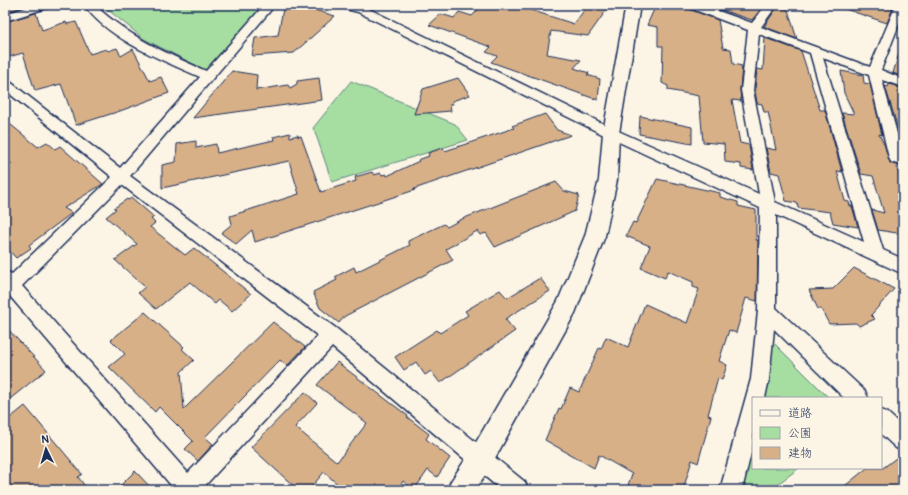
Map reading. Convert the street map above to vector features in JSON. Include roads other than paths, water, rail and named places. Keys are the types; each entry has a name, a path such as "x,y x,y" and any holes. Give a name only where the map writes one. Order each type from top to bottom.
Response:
{"street":[{"path":"5,18 46,5"},
{"path":"89,5 117,31 154,52 208,76"},
{"path":"270,5 121,177 7,284 188,490 331,335"},
{"path":"342,5 361,9 611,133 903,267"},
{"path":"460,490 480,460 567,306 592,243 608,180 611,133 633,5"},
{"path":"691,5 903,83"},
{"path":"755,397 760,379 767,312 768,205 747,90 754,28 772,5"},
{"path":"902,5 874,72 896,158 903,161"},
{"path":"815,50 876,254"},
{"path":"5,84 121,177 331,335 517,490"},
{"path":"767,312 857,397"},
{"path":"731,490 752,410"},
{"path":"882,421 903,441"}]}
